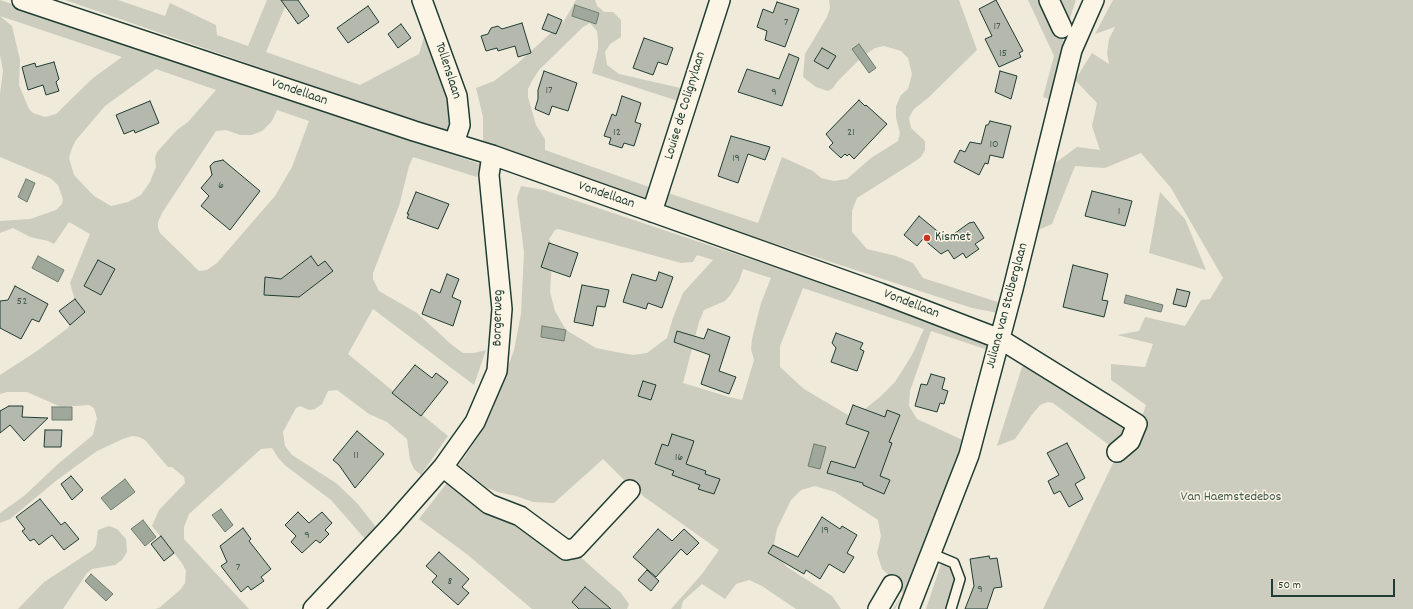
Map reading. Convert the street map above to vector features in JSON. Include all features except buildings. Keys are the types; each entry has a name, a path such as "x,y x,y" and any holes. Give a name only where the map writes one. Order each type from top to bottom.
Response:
{"street":[{"name":"Vondellaan","path":"22,0 492,155 880,293 1000,339 1137,424 1130,441 1117,452"},
{"name":"Tollenslaan","path":"422,0 457,96 460,125 454,143"},
{"name":"Louise de Colignylaan","path":"652,212 720,0"},
{"path":"1049,0 1062,28"},
{"name":"Juliana van Stolberglaan","path":"909,609 970,455 1072,50 1094,0"},
{"name":"Borgerweg","path":"313,609 392,525 443,466 475,422 497,371 502,310 490,175 492,155"},
{"path":"443,466 489,504 520,516 566,550 576,548 630,490"},
{"path":"878,609 892,585"}],"lane":[{"path":"930,553 954,563 960,579 951,609"}],"green space":[{"path":"0,0 480,164 477,177 413,157 409,166 399,206 373,273 373,279 379,291 417,313 463,353 474,353 486,350 474,385 373,309 348,354 448,436 421,475 414,469 410,460 407,439 387,422 369,414 337,390 328,391 322,404 315,409 309,410 300,406 296,408 283,432 285,446 292,455 336,483 357,503 376,527 365,539 331,500 286,466 279,459 272,448 261,449 189,514 184,527 184,539 249,609 155,609 159,608 180,590 185,583 186,571 182,563 152,526 159,510 185,483 184,477 172,467 168,467 145,440 139,437 132,436 123,439 97,451 57,480 10,519 0,523 0,513 24,496 58,464 93,435 97,418 94,408 89,405 61,407 27,392 7,392 0,394 0,375 37,351 68,328 76,304 70,283 90,234 69,222 54,244 30,237 13,228 0,233 0,221 30,219 56,210 62,204 63,199 58,185 50,178 0,157 0,94 3,71 0,55","holes":["0,16 122,57 93,78 56,114 45,117 33,113 29,109 19,85 20,60 12,26","156,69 216,90 188,122 177,130 157,152 155,158 156,167 150,182 141,195 128,202 111,206 94,196 74,175 69,158 72,148 76,140 105,106","277,110 309,121 292,167 275,196 217,263 207,270 199,271 160,233 158,222 162,213 216,131 226,130 240,135 252,135 262,131 272,121"]},
{"path":"65,0 118,0 165,16 170,3 216,25 217,35 248,46 267,0 288,0 266,52 360,85 419,54 432,10 448,61 452,134"},
{"path":"576,0 595,0 597,6 604,12 613,12 621,20 621,37 610,44 605,52 607,65 619,74 685,89 681,102 592,73 598,49 598,41 597,31 590,23 583,27 539,70 532,81 528,89 528,97 536,125 545,139 545,150 652,188 647,202 553,171 483,142 483,117 476,88 494,81 518,63 564,21"},
{"path":"829,0 959,0 977,50 928,98 914,109 909,118 911,128 925,141 925,150 921,157 857,198 852,211 852,232 867,249 896,256 913,263 923,278 1007,305 998,313 972,308 665,208 668,193 758,223 782,157 813,171 821,178 834,181 847,179 871,158 898,141 900,133 896,118 896,106 901,95 908,89 912,74 908,58 901,51 884,46 875,48 862,57 833,88 828,91 816,87 803,77 805,54 827,17 830,8"},
{"path":"1028,0 1043,0 1065,44 1051,100 1043,97 1054,56"},
{"path":"1055,0 1076,0 1069,21"},
{"name":"Van Haemstedebos","path":"1113,0 1413,0 1413,609 1043,609 1115,459 1109,445 1053,403 1048,402 1040,405 1015,439 997,446 1022,367 1028,365 1139,425 1146,405 1111,380 1111,364 1145,367 1153,344 1117,335 1139,331 1145,317 1185,326 1201,300 1210,299 1223,278 1171,188 1141,153 1105,168 1075,166 1052,224 1036,231 1050,167 1077,147 1100,150 1092,126 1097,103 1075,80 1092,53 1109,64 1107,53 1109,39 1115,27 1095,34"},
{"path":"521,186 544,190 984,337 994,352 931,331 910,391 909,406 917,419 969,443 903,594 897,582 882,569 877,553 881,536 878,520 835,492 815,486 801,490 791,500 777,529 774,544 778,557 787,567 832,596 841,609 796,609 762,586 749,580 736,584 725,599 702,584 683,601 681,609 671,609 702,574 719,550 643,496 636,485 624,480 603,459 554,503 533,502 487,488 459,465 478,437 492,411 514,350 521,314 524,252 517,198","holes":["558,229 681,263 693,262 697,255 713,260 683,293 667,338 647,353 633,355 616,352 596,348 566,330 555,311 550,292 553,246 549,239 555,230","743,269 771,278 761,303 752,339 751,349 754,360 742,400 683,383 699,322 704,310 725,301 739,281","803,288 924,329 912,355 895,382 880,397 856,416 848,415 804,389 780,367 780,346"]},
{"path":"1160,192 1185,219 1206,270 1149,253"},
{"path":"453,475 577,554 621,593 629,604 627,609 532,609 468,555 419,519"},
{"path":"109,526 117,529 126,539 127,552 122,560 115,565 92,569 87,573 63,609 18,609 44,582 93,550 96,545 98,530"},
{"path":"942,561 954,571 955,580 948,609 926,609"},
{"path":"903,594 895,609 893,609"}],"shaded area":[{"path":"575,5 599,13 596,24 572,16"},
{"path":"859,44 876,68 869,73 852,49"},
{"path":"26,179 35,183 27,202 18,197"},
{"path":"38,256 64,270 58,282 32,268"},
{"path":"1126,295 1163,305 1161,312 1124,303"},
{"path":"542,326 566,330 564,341 541,337"},
{"path":"52,407 72,407 72,420 52,420"},
{"path":"814,444 826,447 820,469 808,466"},
{"path":"125,479 135,492 111,510 101,498"},
{"path":"221,509 233,525 225,532 212,515"},
{"path":"143,520 156,537 145,546 131,529"},
{"path":"91,574 113,594 106,601 85,581"}],"place":[{"name":"Kismet","path":"927,238"}]}
